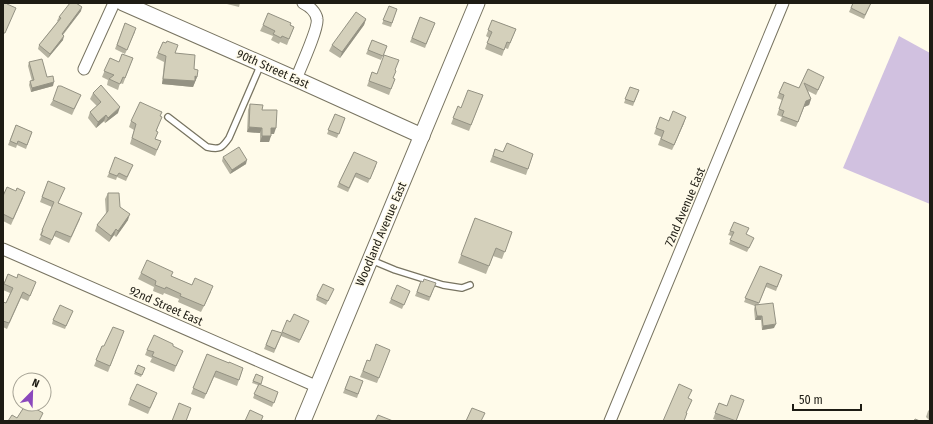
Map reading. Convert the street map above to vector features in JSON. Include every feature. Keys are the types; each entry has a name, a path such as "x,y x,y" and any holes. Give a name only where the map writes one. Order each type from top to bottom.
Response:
{"street":[{"path":"84,69 114,3"},
{"name":"90th Street East","path":"123,3 261,63 422,136"},
{"path":"296,79 318,20 315,13 303,3"},
{"name":"Woodland Avenue East","path":"303,421 477,3"},
{"name":"72nd Avenue East","path":"610,421 783,3"},
{"name":"92nd Street East","path":"3,250 318,387"}],"lane":[{"path":"168,117 207,147 215,149 223,147 229,138 261,63"},
{"path":"370,260 395,270 442,285 462,288 470,285"}],"shaded area":[{"path":"899,36 930,53 930,204 843,168"}],"building":[{"path":"3,3 8,3 7,4 16,8 5,33 3,33"},
{"path":"70,3 76,3 82,7 62,34 64,36 50,54 39,45 61,18 59,17"},
{"path":"853,3 871,3 865,15 851,8"},
{"path":"389,6 397,9 392,23 383,20"},
{"path":"356,12 366,19 342,52 332,45"},
{"path":"268,13 291,23 290,25 294,27 289,39 282,36 281,38 273,34 275,31 263,25"},
{"path":"420,17 435,23 426,44 412,38"},
{"path":"492,20 516,29 510,43 507,42 504,50 487,43 492,32 488,30"},
{"path":"125,23 136,28 127,50 117,45"},
{"path":"372,40 387,46 383,56 368,50"},
{"path":"167,41 178,45 175,53 195,55 194,69 198,70 197,77 195,76 195,81 163,79 166,56 158,53 163,42 166,43"},
{"path":"122,54 133,58 125,78 123,77 120,84 109,79 114,75 104,71 110,58 119,62"},
{"path":"384,55 399,60 391,89 369,81 372,72 377,74"},
{"path":"42,59 47,77 53,76 54,82 32,88 30,81 34,80 29,62"},
{"path":"808,69 824,77 818,90 804,83 811,99 806,101 798,122 782,116 784,111 779,109 784,95 779,93 784,82 799,88"},
{"path":"101,85 120,107 108,118 106,115 98,122 90,112 101,102 93,93"},
{"path":"58,86 81,95 74,109 53,100"},
{"path":"630,87 639,90 634,102 625,99"},
{"path":"468,90 483,95 471,125 453,118 458,106 461,108"},
{"path":"140,102 162,112 160,116 162,117 156,131 158,132 155,139 161,141 157,150 132,138 136,124 131,121"},
{"path":"250,104 263,105 262,110 277,110 276,128 271,128 271,136 262,136 262,128 249,127"},
{"path":"673,111 686,117 674,145 661,139 664,131 656,128 660,117 669,121"},
{"path":"335,114 345,118 339,134 328,130"},
{"path":"16,125 32,132 27,145 18,141 17,144 10,141"},
{"path":"507,143 533,154 528,169 493,156 495,149 503,152"},
{"path":"239,147 247,160 232,170 223,157"},
{"path":"354,152 377,162 370,179 356,173 349,188 339,183"},
{"path":"115,157 133,165 127,177 119,173 117,176 109,173"},
{"path":"48,181 65,188 58,203 82,213 71,237 56,231 52,240 41,235 54,202 42,197"},
{"path":"7,187 16,191 17,188 25,192 13,219 3,214 3,196"},
{"path":"108,193 119,193 120,207 130,214 118,231 116,229 111,236 97,225 108,211"},
{"path":"475,218 512,232 505,252 496,248 489,266 461,255"},
{"path":"734,222 749,228 746,234 754,238 749,248 730,240 734,232 730,231"},
{"path":"147,260 173,272 171,276 192,285 195,278 213,286 204,306 180,296 181,294 166,287 165,289 155,285 156,281 141,273"},
{"path":"760,266 782,275 777,287 767,283 759,303 745,298"},
{"path":"8,274 17,278 18,274 36,282 30,296 23,292 9,323 3,321 3,302 6,303 13,288 4,284"},
{"path":"424,279 436,283 430,297 417,292 421,281 423,282"},
{"path":"323,284 334,289 328,301 317,296"},
{"path":"397,285 410,291 404,305 391,299"},
{"path":"773,303 776,324 763,326 762,316 757,316 755,305"},
{"path":"60,305 73,311 66,326 53,320"},
{"path":"294,314 309,321 300,340 282,332 287,320 290,322"},
{"path":"113,327 124,331 110,366 96,360"},
{"path":"272,330 282,333 275,349 266,345"},
{"path":"154,335 173,344 173,346 183,351 176,366 152,356 154,352 147,350"},
{"path":"376,344 390,350 379,378 363,371 367,360 370,361"},
{"path":"207,354 243,368 239,380 216,371 206,394 193,388"},
{"path":"138,365 145,368 142,375 135,372"},
{"path":"256,374 263,377 261,384 253,381"},
{"path":"350,376 363,381 358,394 345,389"},
{"path":"137,384 157,393 150,408 130,399"},
{"path":"259,384 278,392 274,403 254,394"},
{"path":"679,384 692,390 688,398 692,400 684,421 663,421"},
{"path":"731,395 744,400 736,421 715,413 719,403 727,406"},
{"path":"179,403 191,408 186,421 172,421"},
{"path":"472,408 485,413 481,421 466,421"},
{"path":"250,410 263,416 261,421 245,421"},
{"path":"21,412 43,413 39,421 8,421 12,415 17,418"},
{"path":"378,415 393,421 375,421"}]}
